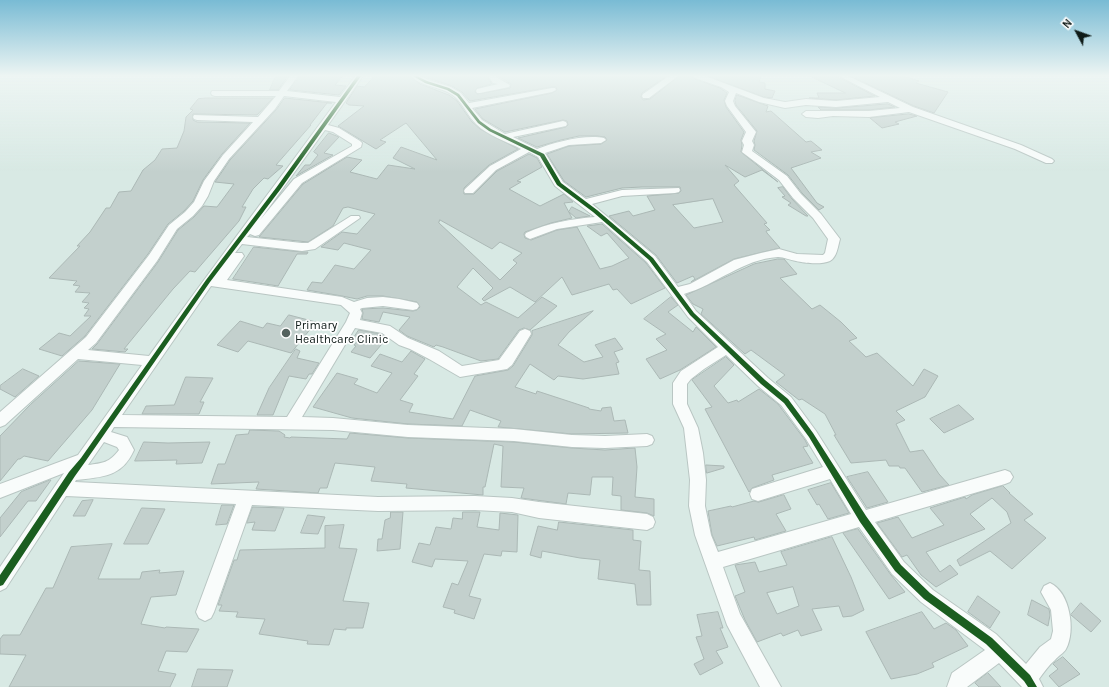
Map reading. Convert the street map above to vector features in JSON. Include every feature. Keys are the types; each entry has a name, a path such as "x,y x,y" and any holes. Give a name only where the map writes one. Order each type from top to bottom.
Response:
{"street":[{"path":"0,421 91,340 154,258 173,227 189,214 198,204 209,181 226,157 269,108"},
{"path":"0,582 72,474 151,361 245,240 336,108"},
{"path":"469,108 479,122 502,137 534,150 545,159 559,184 583,202 651,259 692,314 726,348 786,401 811,435 832,472 898,568 927,596 989,641 1030,682 1047,654 1059,644 1062,631 1060,608 1050,592"},
{"path":"675,292 694,287 738,263 761,257 779,253 797,258 818,259 826,258 830,254 834,239 817,216 797,196 783,178 747,152 749,145 747,141 751,132 747,124 732,108"},
{"path":"806,114 818,116 834,113 869,114 910,109 1018,147 1049,160"},
{"path":"197,117 260,120"},
{"path":"502,137 563,124"},
{"path":"245,240 298,181 356,147 357,143 336,130 323,127"},
{"path":"469,191 493,168 534,150 581,141 601,140"},
{"path":"583,202 622,194 675,190"},
{"path":"245,240 302,247 311,246 355,218"},
{"path":"530,235 540,230 603,219"},
{"path":"213,282 342,300 353,307 356,313 352,322 291,423"},
{"path":"353,307 362,303 401,303 413,306"},
{"path":"352,322 385,329 404,342 414,345 434,355 460,372 488,366 502,365 507,361 524,334"},
{"path":"726,348 692,369 680,384 680,404 690,428 695,453 698,480 697,506 703,535 733,619 771,687"},
{"path":"76,354 151,361"},
{"path":"109,421 333,424 408,431 514,435 572,442 647,440"},
{"path":"72,474 105,470 118,463 127,450 122,442 100,435"},
{"path":"0,491 42,474 83,460"},
{"path":"758,494 832,472"},
{"path":"713,562 1005,478"},
{"path":"62,489 172,493 378,504 475,503 512,505 539,510 647,522"},
{"path":"205,612 246,498"},
{"path":"957,687 959,680 1000,651"}],"building":[{"path":"264,108 257,115 193,114 193,120 197,122 250,123 222,154 203,180 193,201 184,211 168,224 148,254 85,336 62,356 39,349 59,333 70,336 91,316 84,316 89,309 84,308 89,303 82,302 90,293 75,292 80,286 73,285 77,281 49,278 80,246 77,246 90,232 106,208 110,208 119,192 131,191 143,170 155,160 162,149 177,148 184,131 186,117 193,110 190,109"},
{"path":"277,108 323,108 311,125 276,165 283,166 268,179 264,178 253,189 242,207 246,207 239,221 195,272 190,271 173,289 124,349 128,349 125,352 92,349 158,262 178,230 194,217 204,206 217,207 234,184 215,182 230,160"},
{"path":"361,108 462,108 472,122 480,129 518,149 489,165 464,188 464,194 474,194 497,171 529,154 537,158 542,167 517,181 521,182 509,189 540,206 564,194 573,202 564,203 572,218 551,223 525,232 525,238 531,240 557,230 577,227 600,269 612,266 629,258 607,233 601,236 587,226 602,224 646,263 665,288 631,304 617,289 613,290 609,284 572,295 562,277 535,302 510,287 484,301 482,299 493,288 473,268 457,287 481,305 486,302 518,318 542,297 557,306 530,330 524,328 519,330 498,359 481,361 443,347 436,345 434,347 407,336 399,330 410,317 383,312 379,322 362,319 362,309 383,308 413,311 420,307 417,302 383,296 367,296 357,299 307,290 312,282 322,283 335,265 354,269 371,250 344,243 338,250 321,247 342,232 357,234 375,214 348,207 343,208 333,226 308,242 259,237 303,184 347,157 362,160 350,172 377,179 388,165 415,169 393,158 401,147 437,160 406,123 380,140 386,142 376,149 338,126","holes":["440,220 492,249 500,242 522,253 513,260 517,263 500,280 439,223"]},
{"path":"727,108 744,132 741,140 741,152 778,182 762,170 745,177 725,165 739,181 734,185 767,223 764,224 770,230 766,231 767,233 780,248 734,259 691,282 695,279 693,276 677,283 656,255 609,216 629,211 633,216 655,210 647,196 679,193 681,191 680,187 622,188 586,197 564,181 547,154 569,146 601,144 607,140 605,137 579,136 537,147 518,138 566,127 568,125 567,121 563,120 505,132 483,119 475,109","holes":["713,199 723,222 694,228 673,205"]},
{"path":"738,108 767,108 766,112 771,111 806,142 811,141 822,150 811,152 821,158 791,168 817,203 824,207 819,210 802,193 788,175 754,150 754,141 757,131"},
{"path":"819,108 886,108 869,110 821,110"},
{"path":"920,108 937,108 934,113"},
{"path":"909,114 917,116 895,122 899,124 882,128 870,118"},
{"path":"329,133 339,137 324,153 333,155 296,176 305,165 310,165 318,155 314,152"},
{"path":"783,187 808,216 788,205 791,203 782,197 785,196 778,188"},
{"path":"572,207 590,216 576,218 569,212"},
{"path":"254,247 308,252 307,254 297,254 278,286 233,279"},
{"path":"784,259 797,274 780,278 812,309 820,305 841,322 857,338 849,341 866,357 877,353 913,386 924,369 938,376 925,397 896,411 905,420 896,424 910,452 923,450 939,474 949,485 922,492 905,468 900,468 899,466 889,466 886,460 851,463 834,435 836,435 825,414 802,399 799,400 776,382 785,375 751,350 745,354 701,314 703,309 693,304 686,295 754,264"},
{"path":"671,297 678,305 668,312 693,332 696,327 716,347 680,370 660,379 646,359 667,350 656,339 666,334 644,319"},
{"path":"593,311 569,332 558,345 584,362 603,357 595,345 615,338 623,349 614,352 619,362 616,363 619,374 583,379 558,376 554,380 530,364 515,387 536,394 537,391 589,409 601,411 602,408 611,407 614,421 625,420 628,433 572,434 498,427 501,421 470,410 462,426 408,424 352,418 313,407 337,373 358,379 354,384 377,393 392,373 371,366 380,354 402,362 411,351 425,359 414,374 418,376 400,400 413,404 409,412 453,419 475,376 508,370 513,366 532,335 532,331"},
{"path":"289,315 316,322 291,353 248,341 238,352 217,345 240,321 263,328 267,323 280,326"},
{"path":"359,330 381,334 387,338 370,358 351,352 356,346 354,345 361,337 355,336"},
{"path":"296,349 300,351 297,358 319,363 312,374 309,374 306,379 289,376 273,415 257,415 269,388"},
{"path":"726,357 734,365 714,386 728,403 737,400 738,402 759,389 778,404 805,440 808,446 803,447 813,463 772,475 774,480 752,488 749,492 705,409 712,407 692,380"},
{"path":"79,361 120,364 92,410 48,461 24,456 18,459 0,481 0,436 30,405"},
{"path":"23,369 39,376 15,397 0,389 0,386"},
{"path":"186,377 213,378 200,402 204,402 199,414 142,414 146,406 174,405"},
{"path":"959,405 974,419 944,433 930,419"},
{"path":"250,430 279,431 285,435 284,437 290,438 347,439 350,433 408,438 514,442 605,450 635,448 637,467 635,497 654,499 654,516 647,513 621,510 621,496 612,495 613,477 592,477 590,495 568,493 566,504 521,498 524,488 501,487 503,446 494,444 485,487 483,487 483,495 406,488 407,484 371,481 375,467 335,463 327,488 320,488 318,493 256,489 259,482 211,484 218,464 225,464 236,435 248,434"},
{"path":"144,442 210,442 202,463 176,464 177,460 135,461"},
{"path":"706,465 724,466 724,468 707,473"},
{"path":"868,472 888,502 867,508 847,477"},
{"path":"50,480 36,501 28,501 0,537 0,518 21,492"},
{"path":"831,483 849,513 828,519 808,490"},
{"path":"1003,486 1033,514 1024,520 1046,538 1012,569 990,551 960,566 957,560 1011,523 1007,512 992,498 970,514 985,529 926,552 940,572 950,565 958,574 936,587 921,575 907,555 902,557 877,523 898,517 912,538 944,525 930,508 965,497 966,499 972,495"},
{"path":"784,495 791,509 776,514 786,531 755,540 754,537 717,546 712,535 708,511 754,501 758,502"},
{"path":"93,500 85,516 73,516 82,501"},
{"path":"222,505 234,505 227,524 216,525"},
{"path":"253,507 284,508 275,531 252,530 255,522 247,523"},
{"path":"142,508 165,509 148,544 124,544"},
{"path":"391,512 403,512 400,549 377,551 378,539 382,539 385,520 390,518"},
{"path":"463,512 480,512 477,527 499,530 500,513 518,515 517,552 502,551 501,556 484,554 469,596 481,599 474,619 454,613 455,610 443,607 452,583 458,585 468,561 435,559 432,567 412,562 419,543 430,545 436,527 451,529 453,518 462,519"},
{"path":"308,515 325,517 318,534 301,533"},
{"path":"559,522 633,530 633,540 641,541 639,570 650,571 651,605 637,605 635,584 598,579 600,560 542,551 541,558 530,555 538,526 557,530"},
{"path":"344,525 339,548 357,549 343,601 369,603 363,628 346,628 346,630 334,629 329,645 307,644 308,641 259,634 265,619 236,617 238,612 219,611 222,605 218,605 234,560 237,560 240,550 325,548 325,526"},
{"path":"858,529 905,592 889,599 843,533"},
{"path":"832,537 851,577 864,610 852,616 843,617 839,606 812,609 822,630 801,636 798,630 783,636 781,633 757,642 745,620 735,596 745,592 735,565 755,562 759,572 787,565 781,552","holes":["793,587 799,606 777,614 767,593"]},
{"path":"112,544 98,579 140,579 142,572 160,570 159,573 184,571 176,595 151,597 141,624 165,628 199,629 187,652 166,651 158,671 176,674 170,687 9,687 26,655 0,654 0,639 3,635 20,635 46,588 53,588 71,547"},
{"path":"978,596 1000,612 990,628 968,612"},
{"path":"1032,600 1049,609 1050,615 1048,626 1028,615"},
{"path":"1081,603 1101,621 1091,632 1071,615"},
{"path":"718,612 723,628 720,628 728,647 716,651 723,663 700,675 694,664 704,659 696,637 702,636 697,615"},
{"path":"922,612 934,629 946,623 956,630 968,646 932,663 934,667 917,674 891,679 866,632"},
{"path":"1063,657 1080,674 1059,687 1049,676 1058,669 1053,664"},
{"path":"198,669 233,670 227,687 192,687"},
{"path":"988,673 1001,687 979,687 975,683"}],"cycle path":[{"path":"0,582 72,474 208,281 278,189 336,108"},
{"path":"468,108 479,122 490,130 542,155 559,184 595,211 651,259 692,314 763,382 786,401 811,435 863,519 898,568 927,596 989,641 1027,678 1033,687"}],"place":[{"name":"Primary Healthcare Clinic","path":"286,333"}]}
